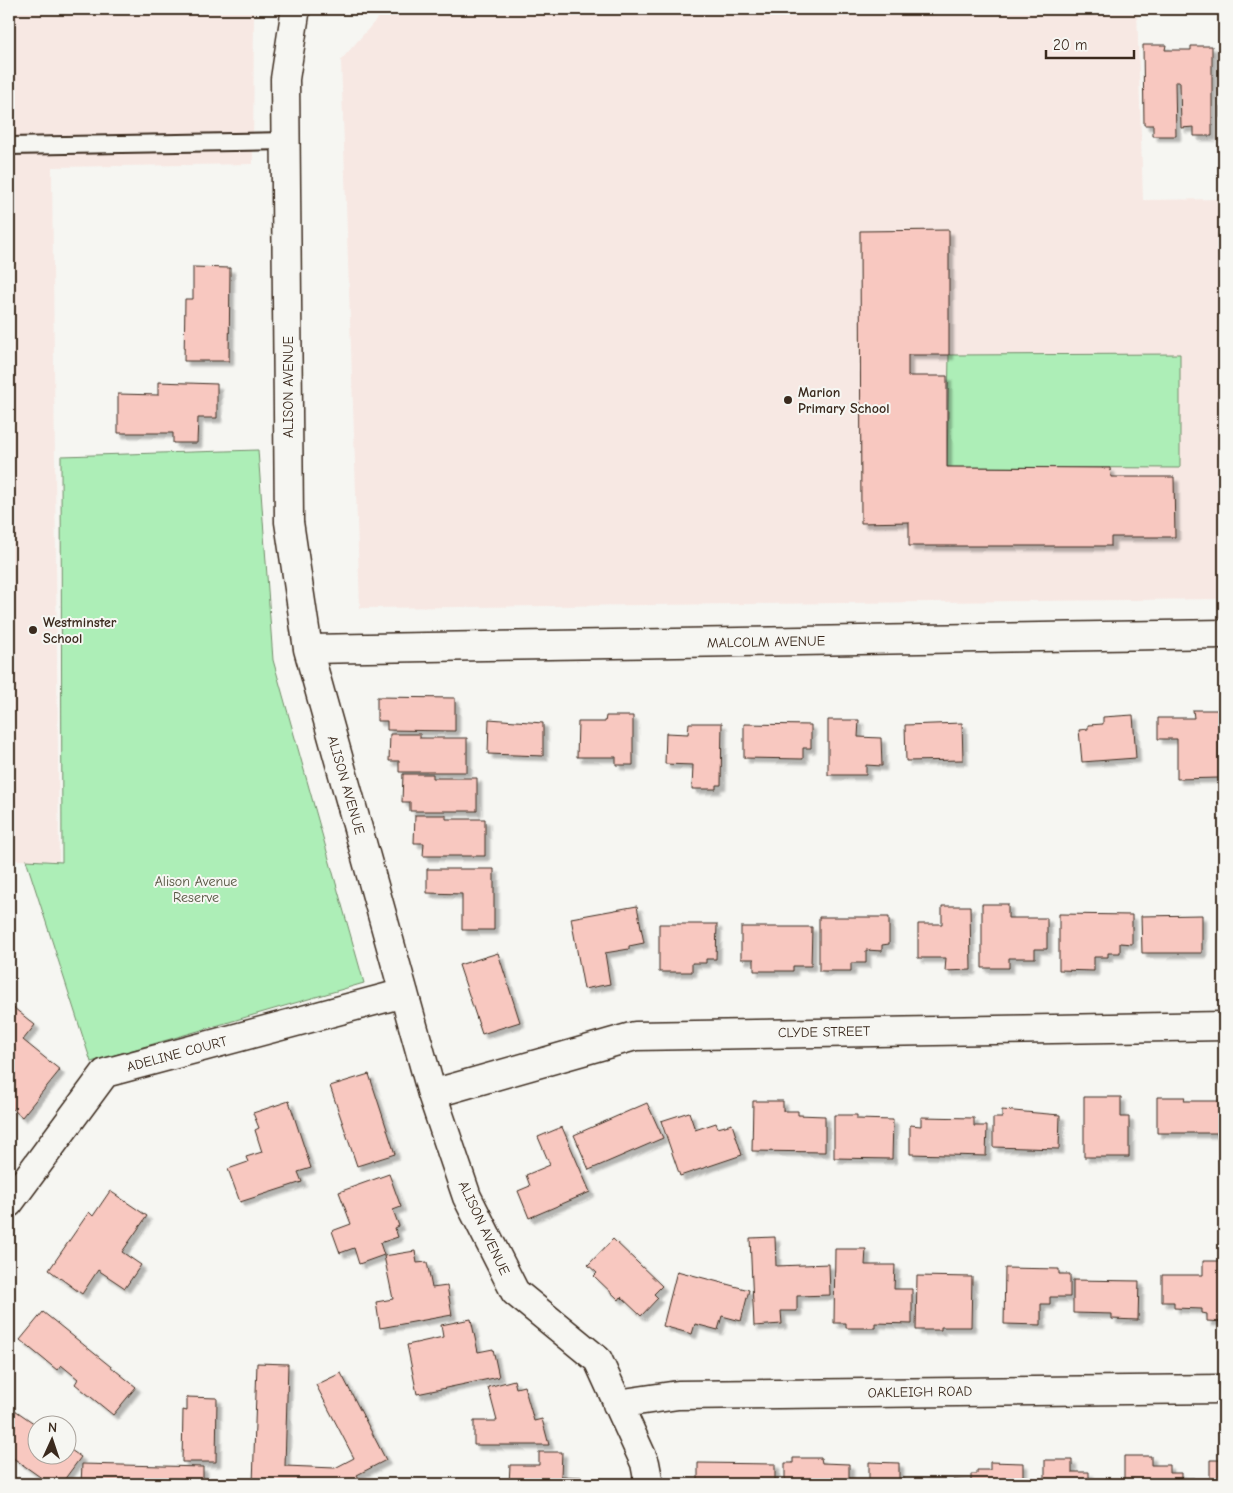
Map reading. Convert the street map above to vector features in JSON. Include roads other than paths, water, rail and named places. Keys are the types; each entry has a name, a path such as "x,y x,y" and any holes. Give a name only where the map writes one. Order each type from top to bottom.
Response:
{"street":[{"name":"ALISON AVENUE","path":"296,11 285,79 289,522 308,650 432,1094 468,1198 515,1292 598,1360 645,1463 649,1484"},
{"name":"MALCOLM AVENUE","path":"308,650 1224,634"},
{"name":"ADELINE COURT","path":"9,1203 105,1073 404,994"},
{"name":"CLYDE STREET","path":"432,1094 635,1036 1224,1026"},
{"name":"OAKLEIGH ROAD","path":"617,1404 678,1395 1224,1389"}],"lane":[{"path":"9,146 286,141"}],"place":[{"name":"Marion Primary School","path":"788,400"},
{"name":"Westminster School","path":"33,630"}],"park label":[{"name":"Alison Avenue Reserve","path":"196,890"}]}
